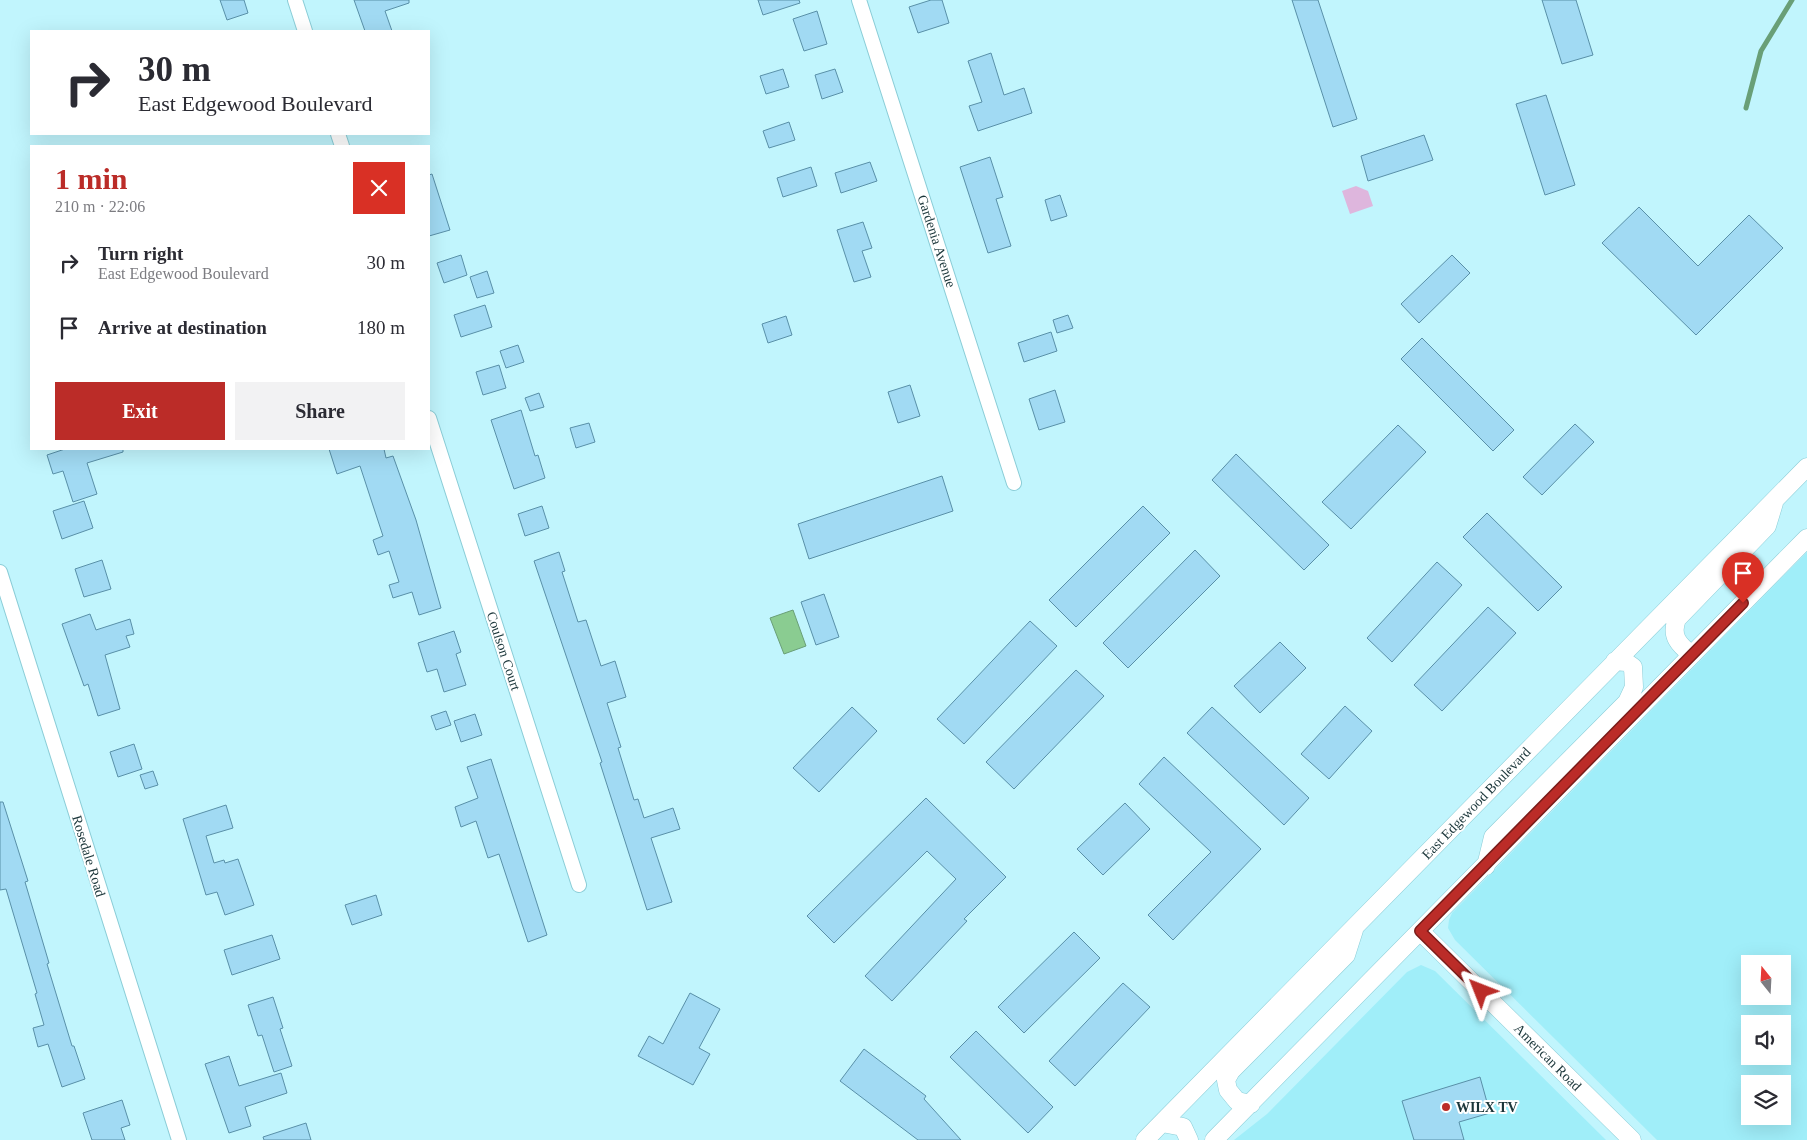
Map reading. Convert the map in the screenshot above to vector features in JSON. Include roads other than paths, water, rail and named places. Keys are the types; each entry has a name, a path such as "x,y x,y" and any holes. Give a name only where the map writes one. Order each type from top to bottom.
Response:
{"street":[{"path":"294,0 305,30"},
{"name":"Gardenia Avenue","path":"859,0 1014,483"},
{"name":"Coulson Court","path":"430,421 579,885"},
{"name":"East Edgewood Boulevard","path":"1145,1140 1807,467"},
{"path":"1692,655 1680,646 1675,637 1673,629 1677,619 1767,526 1775,500"},
{"path":"1214,1140 1807,538"},
{"name":"Rosedale Road","path":"0,572 179,1140"},
{"path":"1485,867 1493,837 1627,702 1634,687 1633,667 1626,662 1615,661"},
{"path":"1251,1104 1237,1101 1228,1090 1226,1080 1231,1070 1346,955 1356,924"},
{"name":"American Road","path":"1420,931 1632,1140"},
{"path":"1162,1123 1183,1127 1189,1140"}],"waterway":[{"path":"1746,108 1761,51 1792,0"}],"place":[{"name":"WILX TV","path":"1446,1107"}]}
